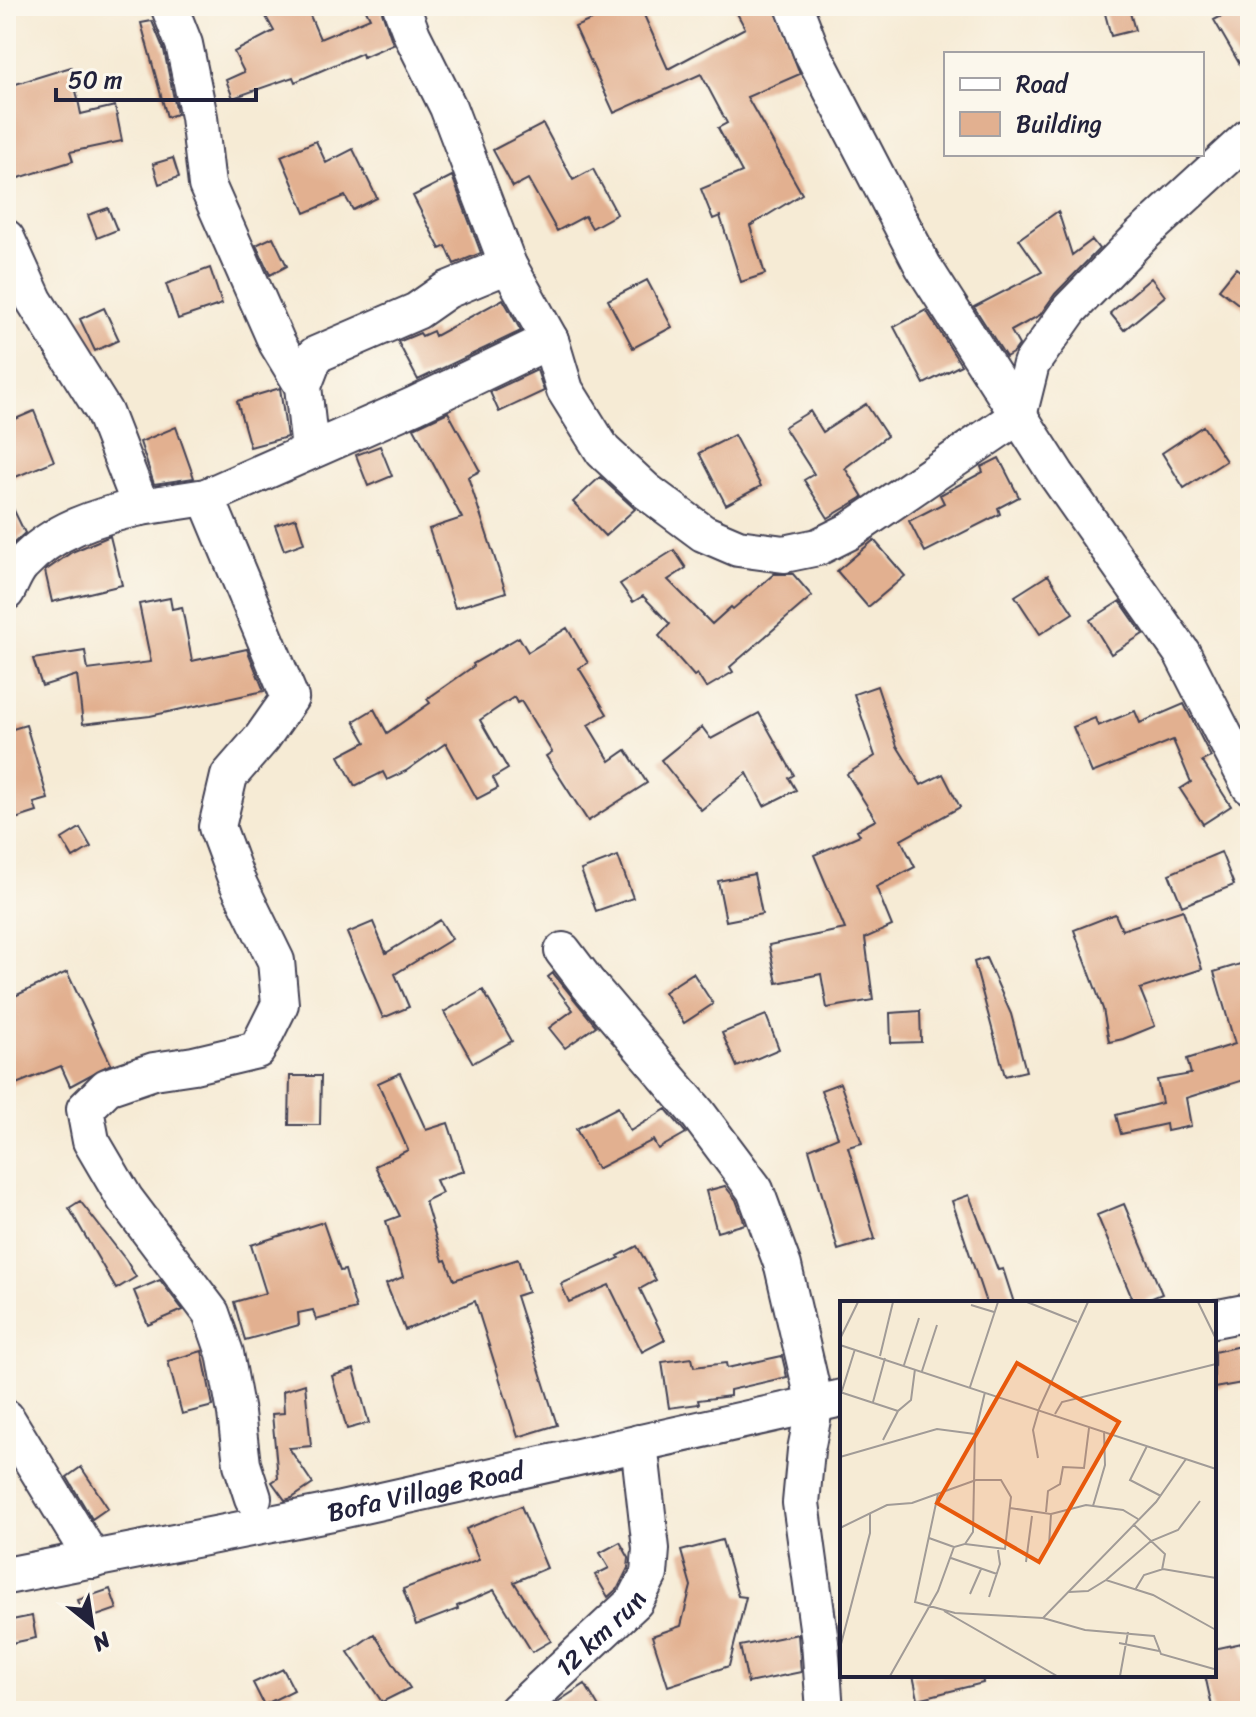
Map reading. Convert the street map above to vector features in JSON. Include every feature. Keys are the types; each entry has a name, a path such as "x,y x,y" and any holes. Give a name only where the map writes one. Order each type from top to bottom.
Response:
{"street":[{"path":"169,6 184,44 199,117 207,185 277,343 303,386 310,450"},
{"path":"401,6 448,107 508,265 550,340 565,390 603,451 645,490 703,533 738,548 784,554 818,547 848,532 1018,416 1031,364 1070,309 1142,235 1250,136"},
{"path":"794,6 817,63 923,266 1018,416 1182,653 1250,786"},
{"path":"6,238 34,300 104,412 141,507"},
{"path":"303,386 315,355 417,311 447,290 508,265"},
{"path":"6,592 20,565 57,535 100,516 206,497 415,405 550,340"},
{"path":"206,497 290,698 262,738 229,776 217,827 237,881 276,961 280,1004 257,1050 154,1071 107,1087 85,1109 91,1141 125,1199 211,1313 225,1353 242,1464 253,1498"},
{"path":"563,951 698,1114 755,1190 783,1266 828,1401 806,1450 801,1503 820,1642 825,1711"},
{"path":"1216,1319 1250,1312"},
{"name":"Bofa Village Road","path":"6,1576 332,1512 828,1401"},
{"path":"6,1418 93,1560"},
{"name":"12 km run","path":"517,1711 635,1601 649,1574 651,1549 639,1443"}],"building":[{"path":"260,6 306,6 320,39 370,18 364,6 380,6 393,44 363,57 362,53 295,82 293,77 233,98 226,80 244,72 234,52 274,31"},
{"path":"623,6 640,6 668,69 745,28 733,6 774,6 800,74 747,97 802,194 750,226 765,274 741,282 720,216 713,219 701,189 742,172 718,128 727,123 701,74 614,113 575,27"},
{"path":"1103,6 1128,6 1135,30 1111,36"},
{"path":"1241,6 1250,22 1250,82 1214,20"},
{"path":"152,21 164,50 177,114 167,117 141,23"},
{"path":"71,67 81,114 115,106 122,141 70,152 73,161 6,182 6,87"},
{"path":"543,124 573,180 593,169 617,214 592,228 585,216 557,231 528,179 513,187 493,150"},
{"path":"316,141 326,163 353,149 377,198 353,210 345,196 305,213 281,156"},
{"path":"173,158 179,177 159,184 153,164"},
{"path":"452,176 481,253 454,264 446,246 440,249 413,196"},
{"path":"108,208 117,230 97,238 88,215"},
{"path":"1058,211 1072,255 1092,240 1099,249 1055,294 1040,315 1011,331 1019,345 1006,357 974,307 1042,272 1019,239"},
{"path":"273,237 287,266 270,275 256,245"},
{"path":"210,268 222,304 178,319 166,284"},
{"path":"1236,268 1250,279 1250,313 1219,289"},
{"path":"1151,278 1165,296 1124,330 1110,313"},
{"path":"647,280 672,327 633,348 608,300"},
{"path":"503,299 521,331 418,380 398,342 420,333 422,336 433,331 435,336"},
{"path":"104,308 119,340 95,351 80,319"},
{"path":"926,310 961,365 924,384 894,327"},
{"path":"537,370 544,391 499,412 490,392"},
{"path":"280,388 287,437 250,447 237,401"},
{"path":"866,404 887,436 845,468 863,497 828,518 804,480 814,474 784,427 810,411 823,432"},
{"path":"34,411 54,461 6,481 6,423"},
{"path":"448,412 480,471 468,477 506,592 455,608 429,529 462,518 414,428"},
{"path":"1203,426 1226,461 1184,488 1162,453"},
{"path":"176,427 194,478 154,484 140,442"},
{"path":"734,435 761,486 726,505 699,453"},
{"path":"380,446 392,476 368,486 356,455"},
{"path":"999,458 1019,497 998,508 1000,514 925,552 909,521 944,503 940,495 983,472 981,467"},
{"path":"600,477 635,509 605,536 573,502"},
{"path":"6,494 25,533 6,550"},
{"path":"296,518 304,543 284,550 275,525"},
{"path":"110,536 122,585 52,602 45,571 72,552"},
{"path":"874,540 905,576 868,607 837,571"},
{"path":"674,550 686,568 668,580 712,624 774,574 793,574 812,596 730,667 733,672 706,688 697,674 694,676 659,636 670,624 643,596 633,602 620,584"},
{"path":"1048,575 1073,613 1040,634 1015,596"},
{"path":"170,598 172,609 182,607 192,661 247,649 264,691 150,716 83,724 77,675 42,686 33,659 85,651 88,670 151,662 139,604"},
{"path":"1120,601 1143,634 1111,654 1090,620"},
{"path":"567,628 588,663 579,668 607,714 588,725 610,761 626,750 647,783 588,821 546,756 552,752 521,701 517,703 514,697 480,720 508,769 493,778 498,788 477,799 446,743 406,771 387,780 383,772 355,786 339,756 366,742 354,721 374,709 387,733 430,703 427,699 473,664 519,637 528,652"},
{"path":"877,686 897,746 921,785 943,774 960,807 901,840 915,867 876,887 892,926 865,938 873,1000 827,1008 821,974 777,983 769,945 845,929 814,855 860,835 857,830 876,820 847,774 875,756 854,694"},
{"path":"1184,704 1211,757 1202,761 1231,806 1203,824 1180,789 1191,782 1173,740 1092,773 1073,727 1095,718 1098,726 1135,711 1140,723"},
{"path":"759,713 794,775 789,778 796,790 764,806 747,773 701,810 661,760 702,727 711,739"},
{"path":"26,725 48,799 34,803 37,812 6,822 6,731"},
{"path":"80,828 91,847 73,858 62,839"},
{"path":"1221,852 1234,885 1182,906 1169,874"},
{"path":"618,856 633,898 596,911 581,870"},
{"path":"754,874 762,914 726,921 718,881"},
{"path":"1183,910 1202,969 1140,989 1155,1026 1109,1042 1103,1009 1074,930 1115,914 1122,930"},
{"path":"440,920 452,939 395,974 409,1007 383,1018 347,933 373,922 386,953"},
{"path":"986,958 1011,1014 1026,1071 1005,1076 974,962"},
{"path":"1250,961 1250,1078 1186,1098 1191,1126 1167,1131 1166,1124 1121,1134 1116,1115 1162,1103 1157,1080 1191,1074 1187,1059 1235,1044 1214,972"},
{"path":"67,972 111,1064 70,1086 61,1066 6,1088 6,1000"},
{"path":"553,973 596,1026 565,1048 549,1028 573,1010 548,977"},
{"path":"693,973 713,1004 684,1023 664,992"},
{"path":"483,990 512,1041 473,1063 444,1012"},
{"path":"920,1011 921,1042 891,1043 890,1013"},
{"path":"766,1015 779,1049 737,1067 722,1033"},
{"path":"400,1073 426,1130 448,1123 464,1171 436,1180 442,1193 425,1201 443,1261 446,1260 454,1280 518,1259 528,1292 516,1296 557,1425 518,1437 475,1301 405,1330 386,1284 403,1277 386,1221 400,1216 375,1166 408,1150 378,1083"},
{"path":"290,1076 321,1076 320,1125 289,1125"},
{"path":"840,1083 862,1143 848,1147 875,1239 838,1250 809,1149 838,1137 821,1090"},
{"path":"618,1107 630,1131 666,1109 686,1133 658,1149 653,1140 597,1169 576,1129"},
{"path":"725,1186 736,1200 745,1224 717,1232 706,1191"},
{"path":"969,1195 998,1270 1003,1269 1013,1301 985,1301 952,1201"},
{"path":"80,1201 136,1277 116,1289 69,1208"},
{"path":"1124,1204 1162,1294 1145,1301 1133,1301 1097,1215"},
{"path":"323,1222 340,1271 345,1270 356,1309 316,1320 313,1310 298,1313 299,1325 245,1340 234,1302 266,1293 251,1245"},
{"path":"637,1246 656,1280 640,1289 665,1340 642,1352 609,1285 569,1302 561,1284 620,1258 618,1256"},
{"path":"160,1280 183,1310 148,1325 134,1291"},
{"path":"1240,1346 1248,1382 1216,1388 1216,1352"},
{"path":"202,1351 213,1406 182,1414 168,1361"},
{"path":"782,1356 787,1377 730,1390 730,1396 669,1408 662,1362 692,1358 694,1367 726,1363 727,1368"},
{"path":"354,1369 369,1423 347,1429 332,1376"},
{"path":"305,1384 311,1446 289,1448 313,1484 285,1500 272,1482 278,1478 272,1414 284,1413 283,1391"},
{"path":"81,1467 108,1508 92,1519 67,1477"},
{"path":"521,1506 547,1568 514,1582 551,1641 532,1652 494,1590 457,1606 458,1609 416,1625 403,1589 479,1560 466,1529"},
{"path":"722,1540 738,1596 746,1597 729,1666 668,1686 652,1636 681,1626 691,1586 681,1551"},
{"path":"620,1542 629,1558 628,1568 618,1588 608,1597 595,1575 609,1568 600,1553"},
{"path":"110,1589 117,1609 85,1620 78,1600"},
{"path":"32,1616 36,1638 12,1643 7,1621"},
{"path":"374,1634 410,1688 382,1702 348,1652"},
{"path":"798,1634 801,1672 748,1683 740,1646"},
{"path":"1242,1643 1250,1679 1250,1711 1213,1711 1205,1677 1216,1677 1216,1649"},
{"path":"283,1669 294,1690 264,1705 253,1683"},
{"path":"913,1677 982,1677 983,1683 918,1699"},
{"path":"585,1684 601,1711 548,1711 559,1701"}]}
